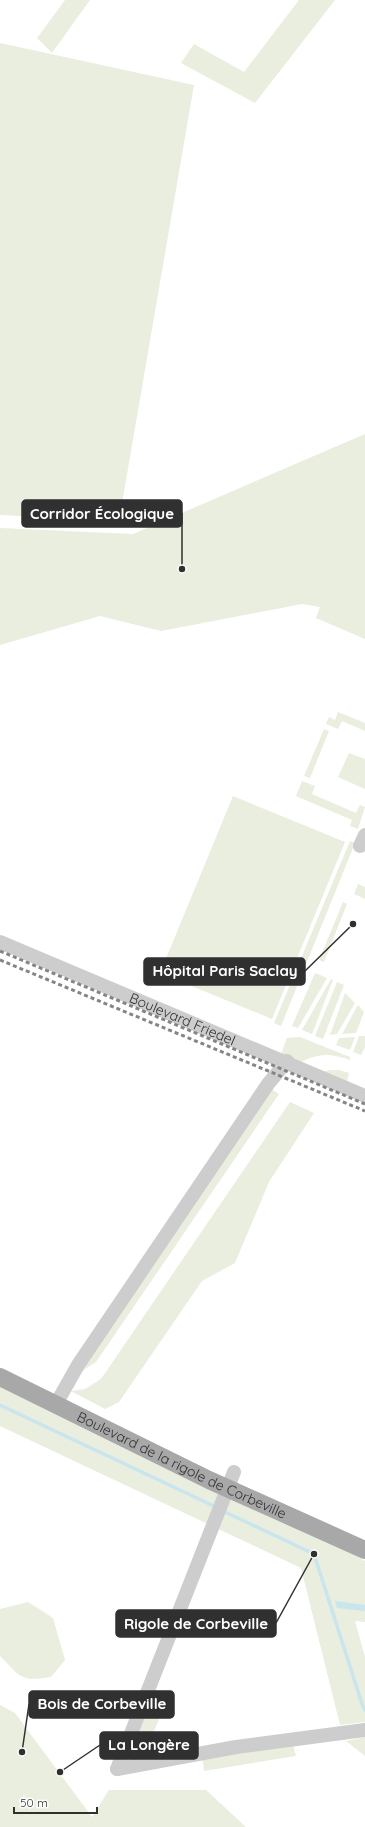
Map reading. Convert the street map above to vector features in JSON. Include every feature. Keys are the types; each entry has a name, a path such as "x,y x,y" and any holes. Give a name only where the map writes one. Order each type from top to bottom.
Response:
{"main road":[{"name":"Boulevard de la rigole de Corbeville","path":"0,1377 111,1433 365,1550"}],"street":[{"name":"Boulevard Friedel","path":"0,942 365,1096"},
{"path":"56,1404 82,1358 268,1084 287,1062"},
{"path":"228,1488 117,1769 236,1747 365,1730"}],"green space":[{"path":"65,0 90,0 52,53 37,38"},
{"path":"299,0 335,0 255,103 181,63 194,44 244,72"},
{"path":"0,43 194,85 119,521 0,515"},
{"path":"365,434 365,639 316,618 320,607 302,604 161,631 100,616 0,645 0,528 133,534"},
{"path":"338,712 365,723 365,731 342,721 338,729 326,724 329,717 335,720"},
{"path":"324,729 329,731 310,778 304,776"},
{"path":"349,753 365,759 365,789 338,777"},
{"path":"302,781 315,786 312,794 356,813 360,805 365,807 358,829 350,826 352,820 296,796"},
{"path":"233,796 345,842 272,1019 160,973"},
{"path":"350,841 355,843 281,1026 274,1023"},
{"path":"358,884 365,887 365,899 354,894"},
{"path":"343,902 347,904 324,962 319,960"},
{"path":"315,973 327,978 298,1028 292,1026"},
{"path":"331,979 333,980 312,1034 302,1030"},
{"path":"337,982 344,985 323,1039 315,1036"},
{"path":"345,993 355,1003 337,1034 330,1035"},
{"path":"358,1005 364,1012 356,1033 342,1034"},
{"path":"359,1036 365,1036 365,1047 361,1055 353,1052"},
{"path":"300,1037 350,1057 350,1060 325,1055 301,1062 281,1054 287,1038"},
{"path":"355,1037 350,1050 336,1045 339,1038"},
{"path":"339,1070 349,1073 347,1082 322,1072"},
{"path":"271,1089 279,1094 96,1362 82,1371"},
{"path":"290,1102 314,1113 269,1182 235,1263 202,1281 119,1402 105,1409 71,1391 85,1389 101,1379"},
{"path":"0,1385 328,1539 365,1561 365,1622 355,1621 365,1657 365,1722 340,1725 301,1568 0,1426"},
{"path":"28,1602 53,1618 65,1660 51,1677 33,1679 22,1676 12,1669 0,1656 0,1609"},
{"path":"152,1689 169,1695 147,1748 130,1741"},
{"path":"0,1705 15,1713 92,1817 109,1790 206,1790 246,1827 0,1827"},
{"path":"365,1737 365,1756 346,1741"},
{"path":"292,1740 296,1756 204,1771 202,1756"}],"water":[{"path":"335,1601 365,1605 365,1611 337,1608"}],"waterway":[{"path":"0,1405 218,1508"},
{"path":"223,1511 314,1554 365,1710"}],"railway":[{"path":"0,951 365,1104"},
{"path":"0,960 365,1111"}],"place":[{"name":"Corridor Écologique","path":"182,569"},
{"name":"Hôpital Paris Saclay","path":"353,924"},
{"name":"Rigole de Corbeville","path":"314,1554"},
{"name":"Bois de Corbeville","path":"22,1752"},
{"name":"La Longère","path":"60,1772"}]}
